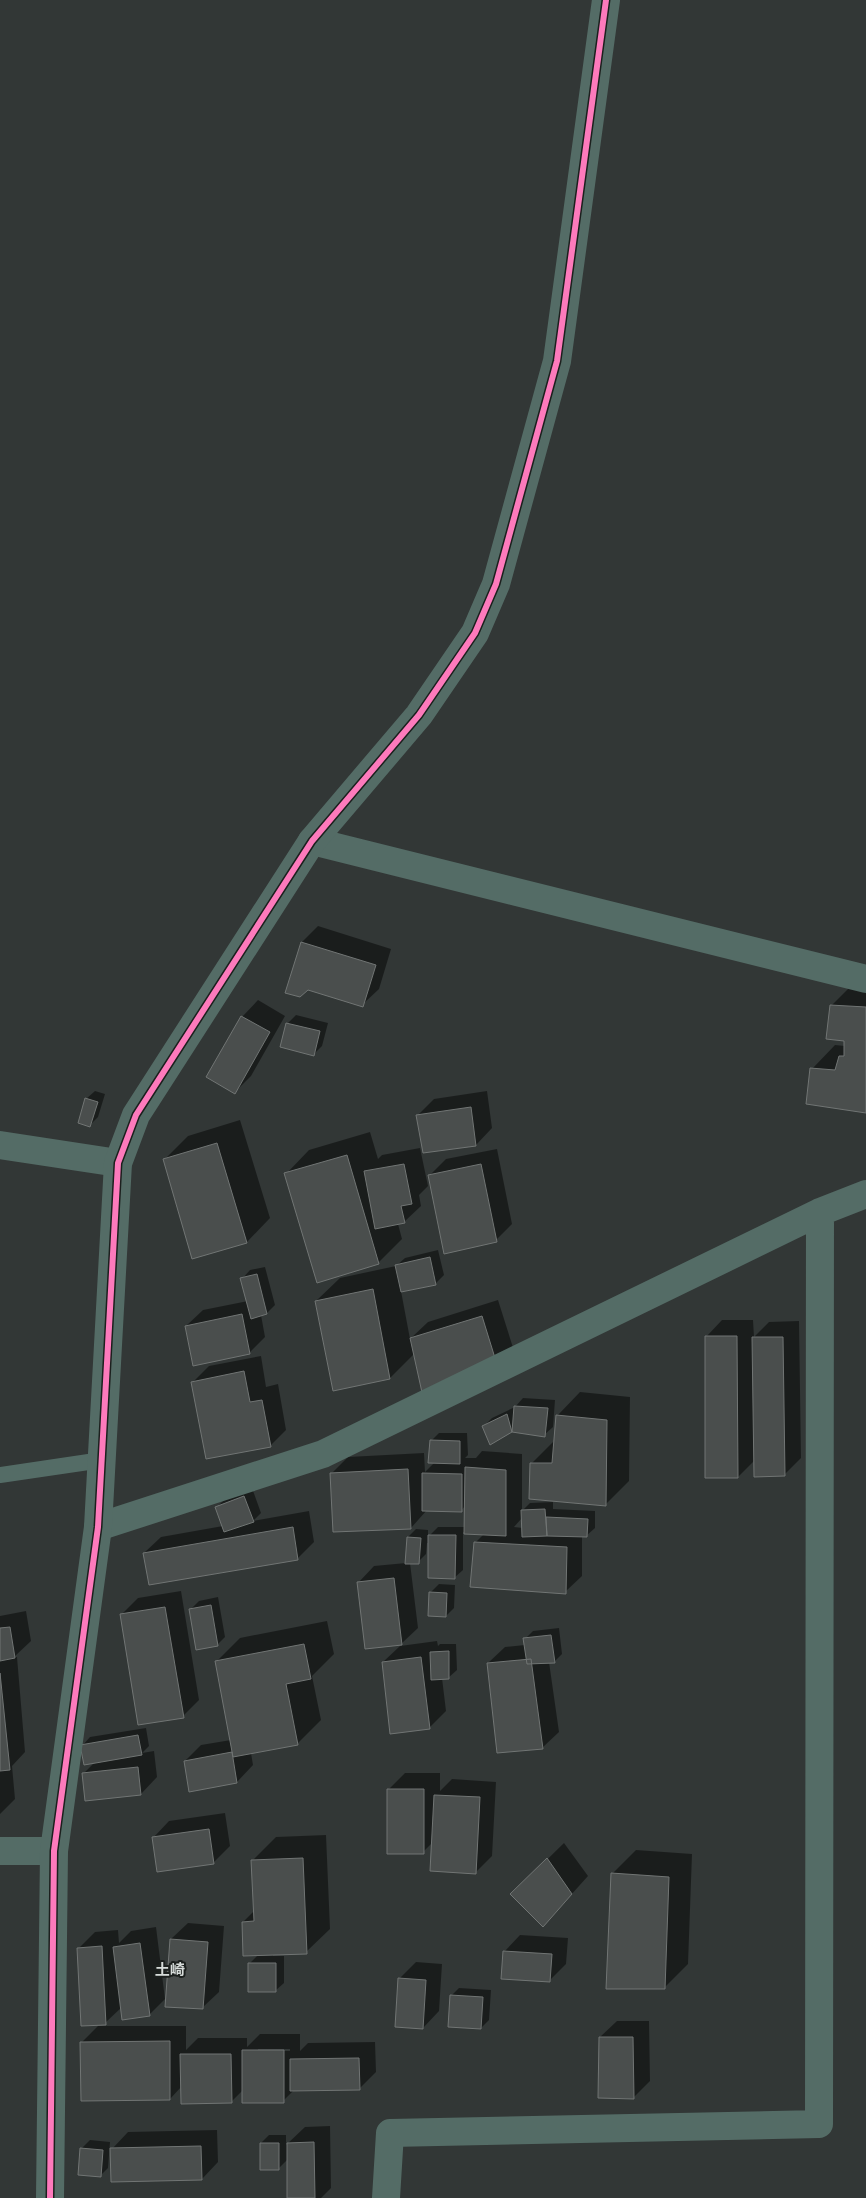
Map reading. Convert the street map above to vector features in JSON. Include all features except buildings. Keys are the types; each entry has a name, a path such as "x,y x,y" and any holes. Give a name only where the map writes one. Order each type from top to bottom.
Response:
{"street":[{"path":"50,2198 54,1851 98,1527 118,1163 136,1115 312,841 419,715 475,633 496,584 558,361 606,0"},
{"path":"312,841 866,979"},
{"path":"0,1145 118,1163"},
{"path":"98,1527 323,1454 820,1212 866,1194"},
{"path":"386,2198 390,2133 819,2124 820,1212"},
{"path":"0,1851 54,1851"}],"lane":[{"path":"0,1475 102,1460"}],"cycle path":[{"path":"50,2198 54,1851 98,1527 118,1163 136,1115 312,841 419,715 475,633 496,584 557,361 606,0"}],"district":[{"name":"土崎","path":"170,1970"}]}
